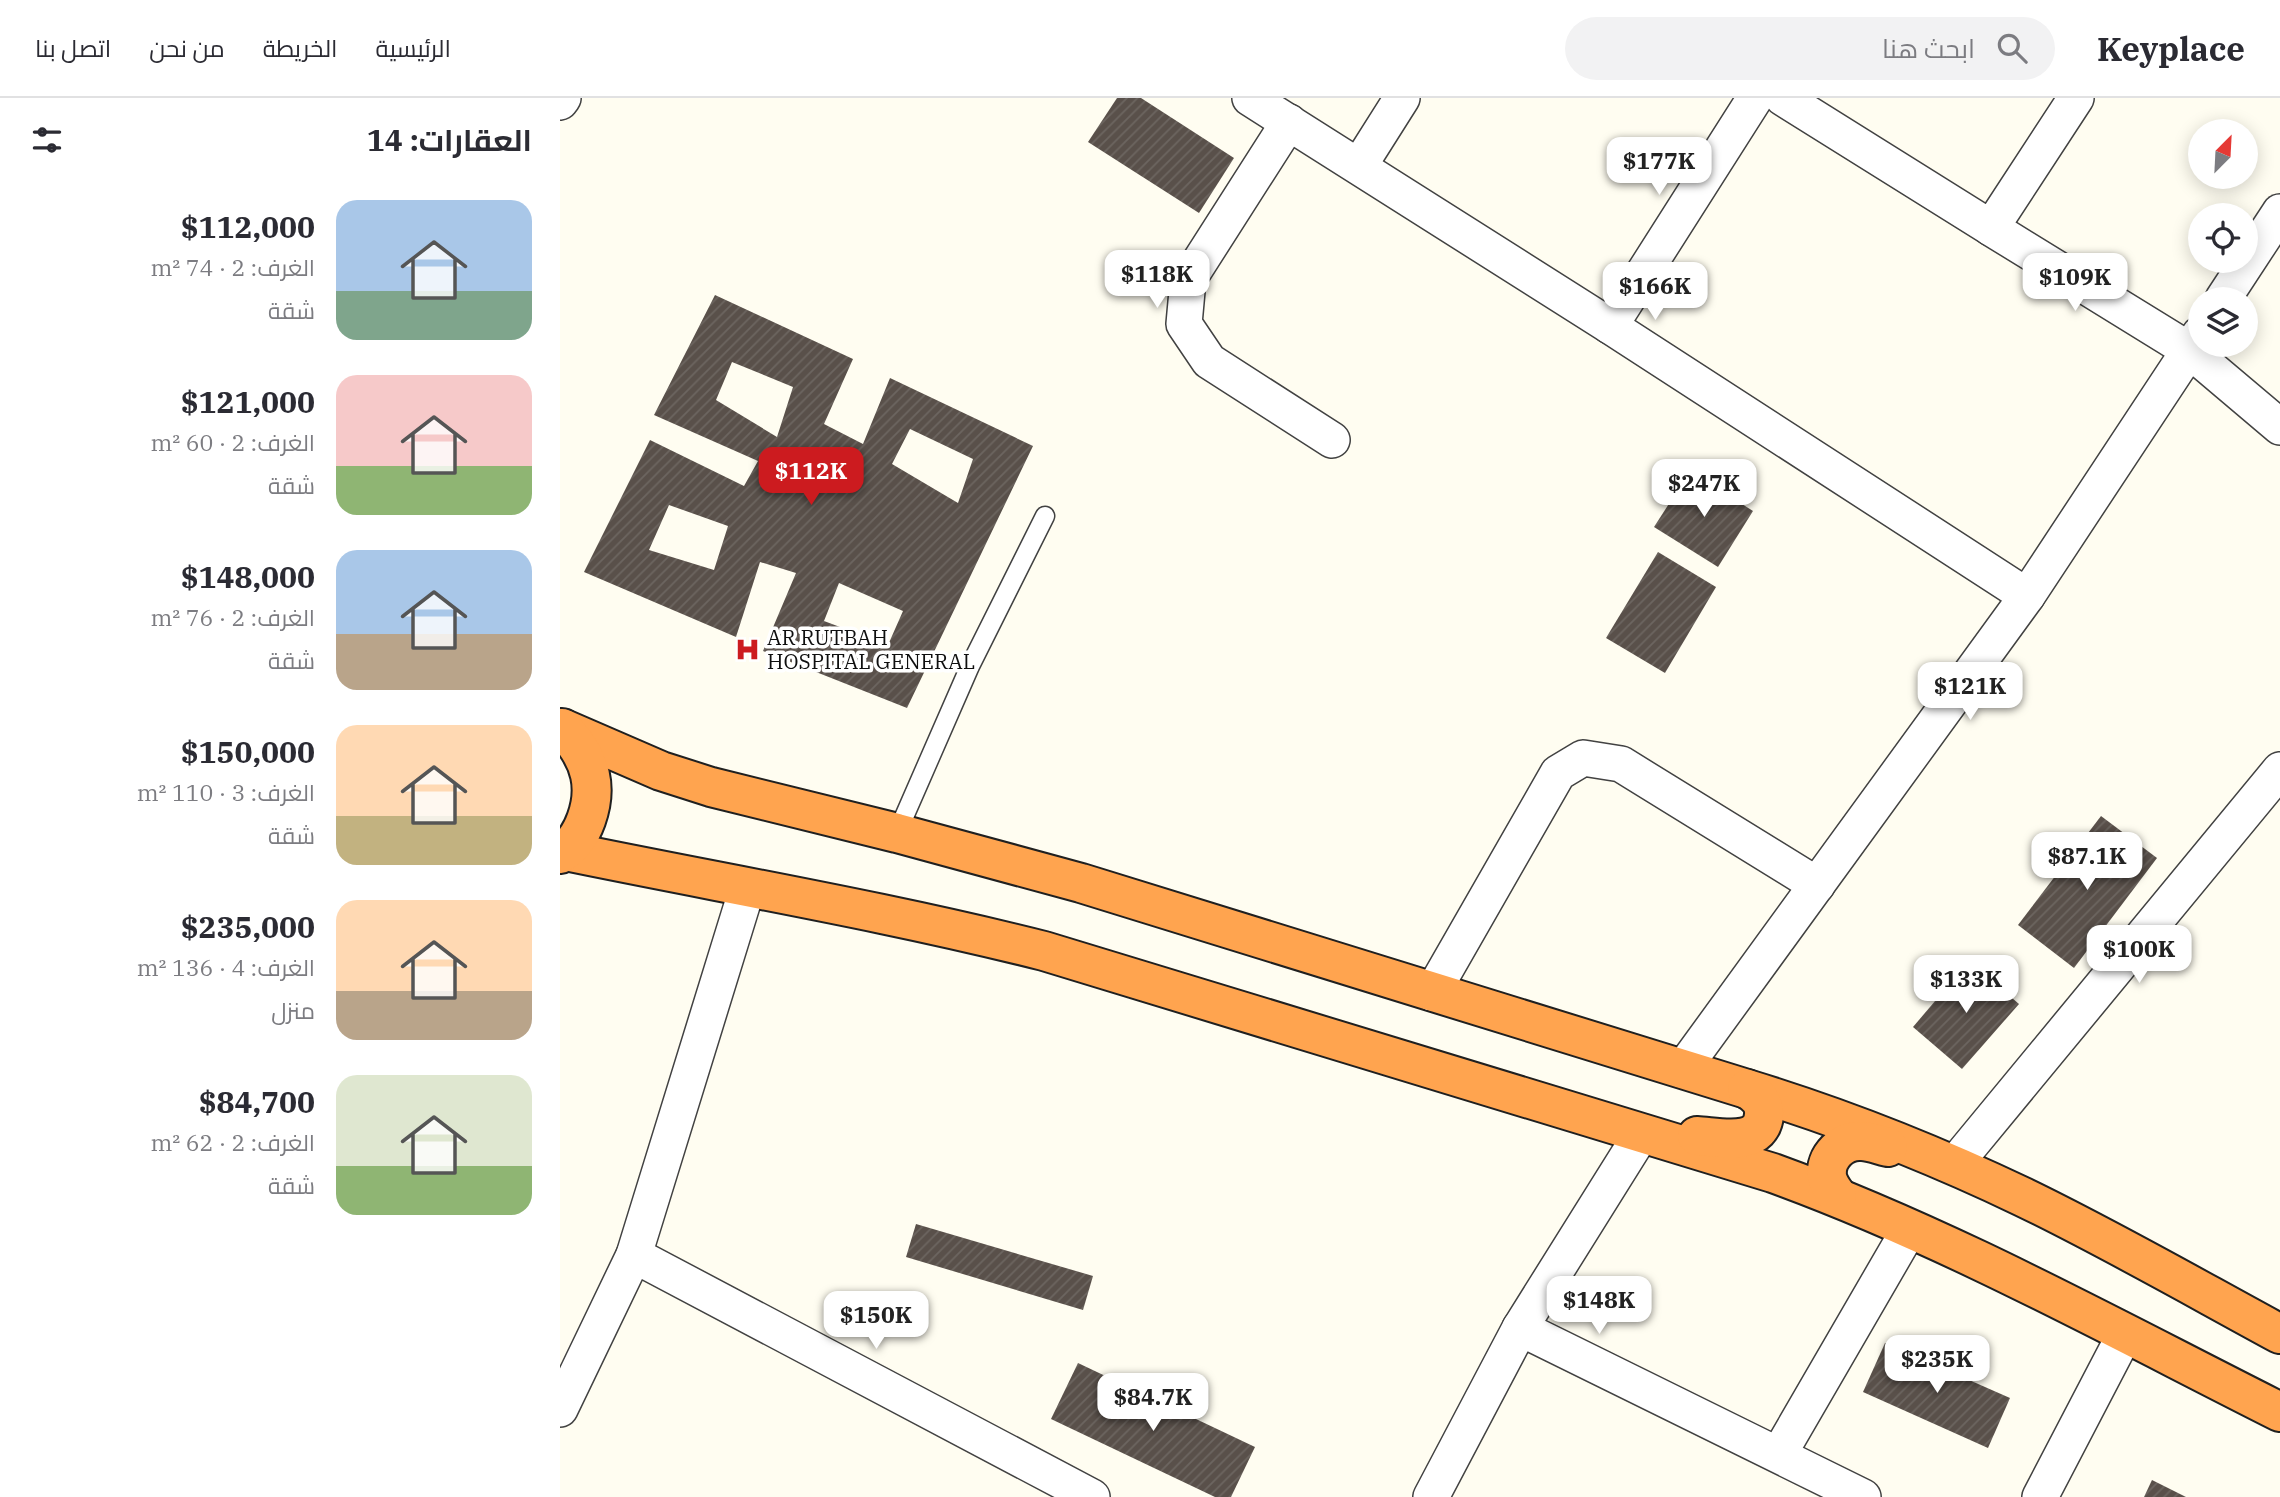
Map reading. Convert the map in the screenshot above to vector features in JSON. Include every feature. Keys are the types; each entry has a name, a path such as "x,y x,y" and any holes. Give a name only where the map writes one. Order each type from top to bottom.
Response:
{"highway":[{"path":"562,728 661,771 711,787 897,833 1081,883 1747,1088 1852,1123 1954,1165 2081,1227 2280,1334"},
{"path":"562,728 581,751 591,776 591,804 582,830 562,853"},
{"path":"562,853 847,905 1044,951 1773,1173 1837,1196 1983,1261 2280,1412"},
{"path":"1642,1133 1736,1138 1753,1135 1760,1128 1764,1110 1755,1093 1747,1088"},
{"path":"1837,1196 1830,1187 1828,1164 1832,1154 1851,1141 1862,1140 1954,1165"}],"street":[{"path":"1250,98 1610,326 2027,596"},
{"path":"1359,166 1402,98"},
{"path":"1610,326 1755,98"},
{"path":"1783,98 1991,228 2188,339"},
{"path":"1991,228 2076,98"},
{"path":"1289,122 1188,279 1184,324 1209,361 1332,440"},
{"path":"2231,287 2280,212"},
{"path":"1682,1070 2027,596 2188,351"},
{"path":"2209,357 2280,426"},
{"path":"1432,993 1558,773 1583,758 1621,764 1817,885"},
{"path":"1954,1165 2277,779"},
{"path":"560,1409 634,1255 747,888"},
{"path":"1431,1497 1520,1328 1642,1133"},
{"path":"1779,1454 1910,1228"},
{"path":"634,1255 1092,1497"},
{"path":"1520,1328 1863,1497"},
{"path":"2040,1497 2125,1334"}],"lane":[{"path":"897,833 970,666 1045,516"}],"building":[{"path":"1117,98 1141,98 1234,158 1199,213 1088,142"},
{"path":"715,295 853,359 824,424 863,444 890,378 1033,446 907,708 763,651 796,573 760,562 736,637 584,572 650,440 744,486 758,461 654,415","holes":["732,362 793,387 777,437 716,400","910,429 973,459 958,503 892,464","669,505 728,526 714,570 649,550","839,583 903,611 888,645 824,621"]},
{"path":"1690,471 1753,511 1718,567 1654,527"},
{"path":"1658,552 1716,587 1665,673 1606,638"},
{"path":"2101,816 2157,858 2074,968 2018,925"},
{"path":"1969,961 2019,1004 1962,1069 1913,1027"},
{"path":"916,1224 1093,1276 1083,1310 906,1257"},
{"path":"1885,1343 2010,1398 1988,1448 1863,1392"},
{"path":"1078,1363 1255,1447 1231,1497 1215,1497 1051,1419"},
{"path":"2152,1480 2186,1497 2144,1497"}],"place":[{"name":"AR RUTBAH HOSPITAL GENERAL","path":"747,649"}]}
